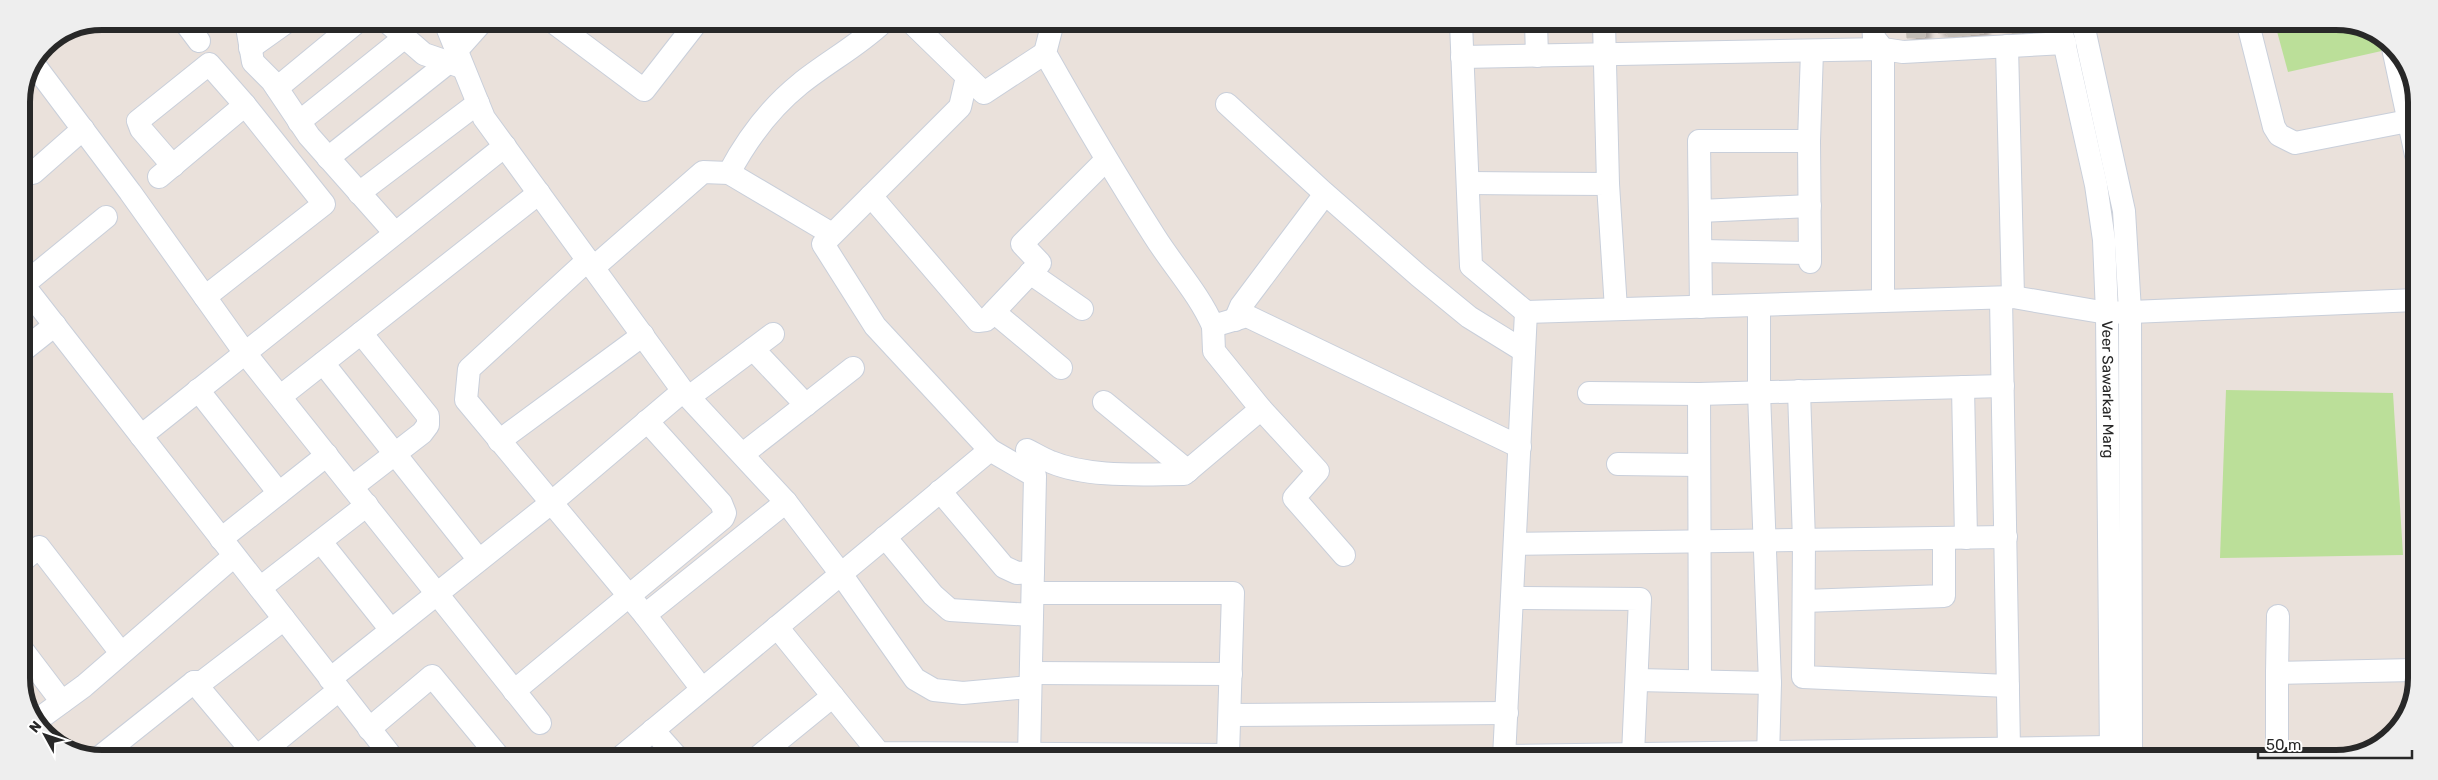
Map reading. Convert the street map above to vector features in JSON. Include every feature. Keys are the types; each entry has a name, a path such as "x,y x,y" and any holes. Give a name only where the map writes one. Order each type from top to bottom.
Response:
{"street":[{"path":"192,30 200,40"},
{"path":"247,30 252,62 277,88 299,122 328,158 395,233"},
{"path":"250,48 276,30"},
{"path":"277,88 347,30"},
{"path":"396,30 424,54 457,60"},
{"path":"448,30 457,60 484,118 504,146 686,394 786,502 841,574 915,679 934,690 963,693 1031,680 1231,674"},
{"path":"328,158 457,60 477,30"},
{"path":"569,30 644,90 691,30"},
{"path":"729,173 746,141 772,110 800,84 874,30"},
{"path":"919,30 984,93 1045,52 1051,30"},
{"path":"1461,30 1471,266 1526,312 2007,298 2107,312 2408,300"},
{"path":"1536,30 1537,56"},
{"path":"1604,30 1608,184 1616,309"},
{"path":"1874,30 1874,38 1883,49 1884,301"},
{"name":"Veer Sawarkar Marg","path":"2084,30 2121,190 2130,311 2131,750"},
{"path":"2250,30 2274,127 2285,139 2295,143 2408,121 2396,63"},
{"path":"1462,57 1883,49 1904,52 2007,46 2062,33"},
{"name":"Veer Sawarkar Marg","path":"2062,33 2096,186 2104,240 2107,312 2110,750"},
{"path":"299,122 405,38"},
{"path":"2007,46 2007,298 2003,386 2011,750"},
{"path":"1701,251 1810,257 1809,141 1812,51"},
{"path":"1045,52 1106,160 1170,261 1206,310 1213,326 1214,351 1261,409 1318,471 1294,498 1344,554"},
{"path":"204,297 324,204 246,105 209,64 138,121 166,172 246,105"},
{"path":"38,69 130,192 244,353 281,396 540,723"},
{"path":"967,77 960,107 823,244 875,326 990,450 1035,476 1029,750"},
{"path":"359,193 478,103"},
{"path":"1227,104 1325,194 1469,317 1524,351"},
{"path":"33,173 83,129"},
{"path":"1702,307 1698,141 1809,141"},
{"path":"141,436 504,146"},
{"path":"871,196 978,321 986,320 1040,263 1022,244 1106,160"},
{"path":"702,689 645,614 466,400 469,369 590,264 703,172 729,173 832,234"},
{"path":"1468,183 1608,184"},
{"path":"281,396 539,193"},
{"path":"1234,320 1241,306 1325,194"},
{"path":"1700,211 1810,206"},
{"path":"30,278 106,217"},
{"path":"1030,273 1082,309"},
{"path":"30,294 386,750"},
{"path":"1759,305 1759,393 1770,683 1768,750"},
{"path":"994,312 1061,368"},
{"path":"1504,750 1526,312"},
{"path":"1213,326 1247,316 1520,447"},
{"path":"30,345 55,325"},
{"path":"352,487 422,433 428,425 428,416 361,333"},
{"path":"263,750 391,630 551,503 647,421 773,334"},
{"path":"499,441 643,335"},
{"path":"753,349 806,405"},
{"path":"323,363 479,560"},
{"path":"743,454 853,368"},
{"path":"1590,393 1759,393 2003,386"},
{"path":"1964,387 1966,538"},
{"path":"198,390 279,493"},
{"path":"1798,392 1804,541 1803,677 2008,686"},
{"path":"1699,394 1700,682"},
{"path":"1104,402 1188,471"},
{"path":"1027,450 1052,463 1076,469 1124,474 1184,474 1261,409"},
{"path":"514,691 723,518 725,513 722,503 647,421"},
{"path":"629,750 990,450"},
{"path":"51,710 121,653 228,548 279,493 327,455"},
{"path":"1618,464 1699,465"},
{"path":"940,491 1004,567 1017,573 1033,593"},
{"path":"645,614 786,502"},
{"path":"260,588 367,505"},
{"path":"885,537 933,595 950,610 1033,593 1233,593 1228,750"},
{"path":"1515,544 2006,537"},
{"path":"1804,601 1944,596 1944,538"},
{"path":"321,542 391,630"},
{"path":"30,555 40,547 121,653"},
{"path":"1512,598 1640,600 1633,750"},
{"path":"2276,750 2278,616"},
{"path":"109,750 194,682 202,682 284,619"},
{"path":"777,627 833,696 873,750"},
{"path":"30,660 62,702"},
{"path":"2277,672 2408,670"},
{"path":"369,729 432,676 493,750"},
{"path":"1637,680 1770,683"},
{"path":"194,682 252,750"},
{"path":"767,750 833,696"},
{"path":"1230,715 1507,713"},
{"path":"653,730 670,750"}],"green space":[{"path":"2277,30 2336,30 2355,32 2376,42 2386,50 2288,72"},
{"path":"2226,390 2393,393 2403,555 2220,558"}],"building":[{"path":"1906,30 1925,30 1925,37 1907,38"},
{"path":"1938,30 1984,30 1984,33 1949,37 1946,33 1938,33"},
{"path":"2012,30 2021,30 2021,34 2012,34"}]}
